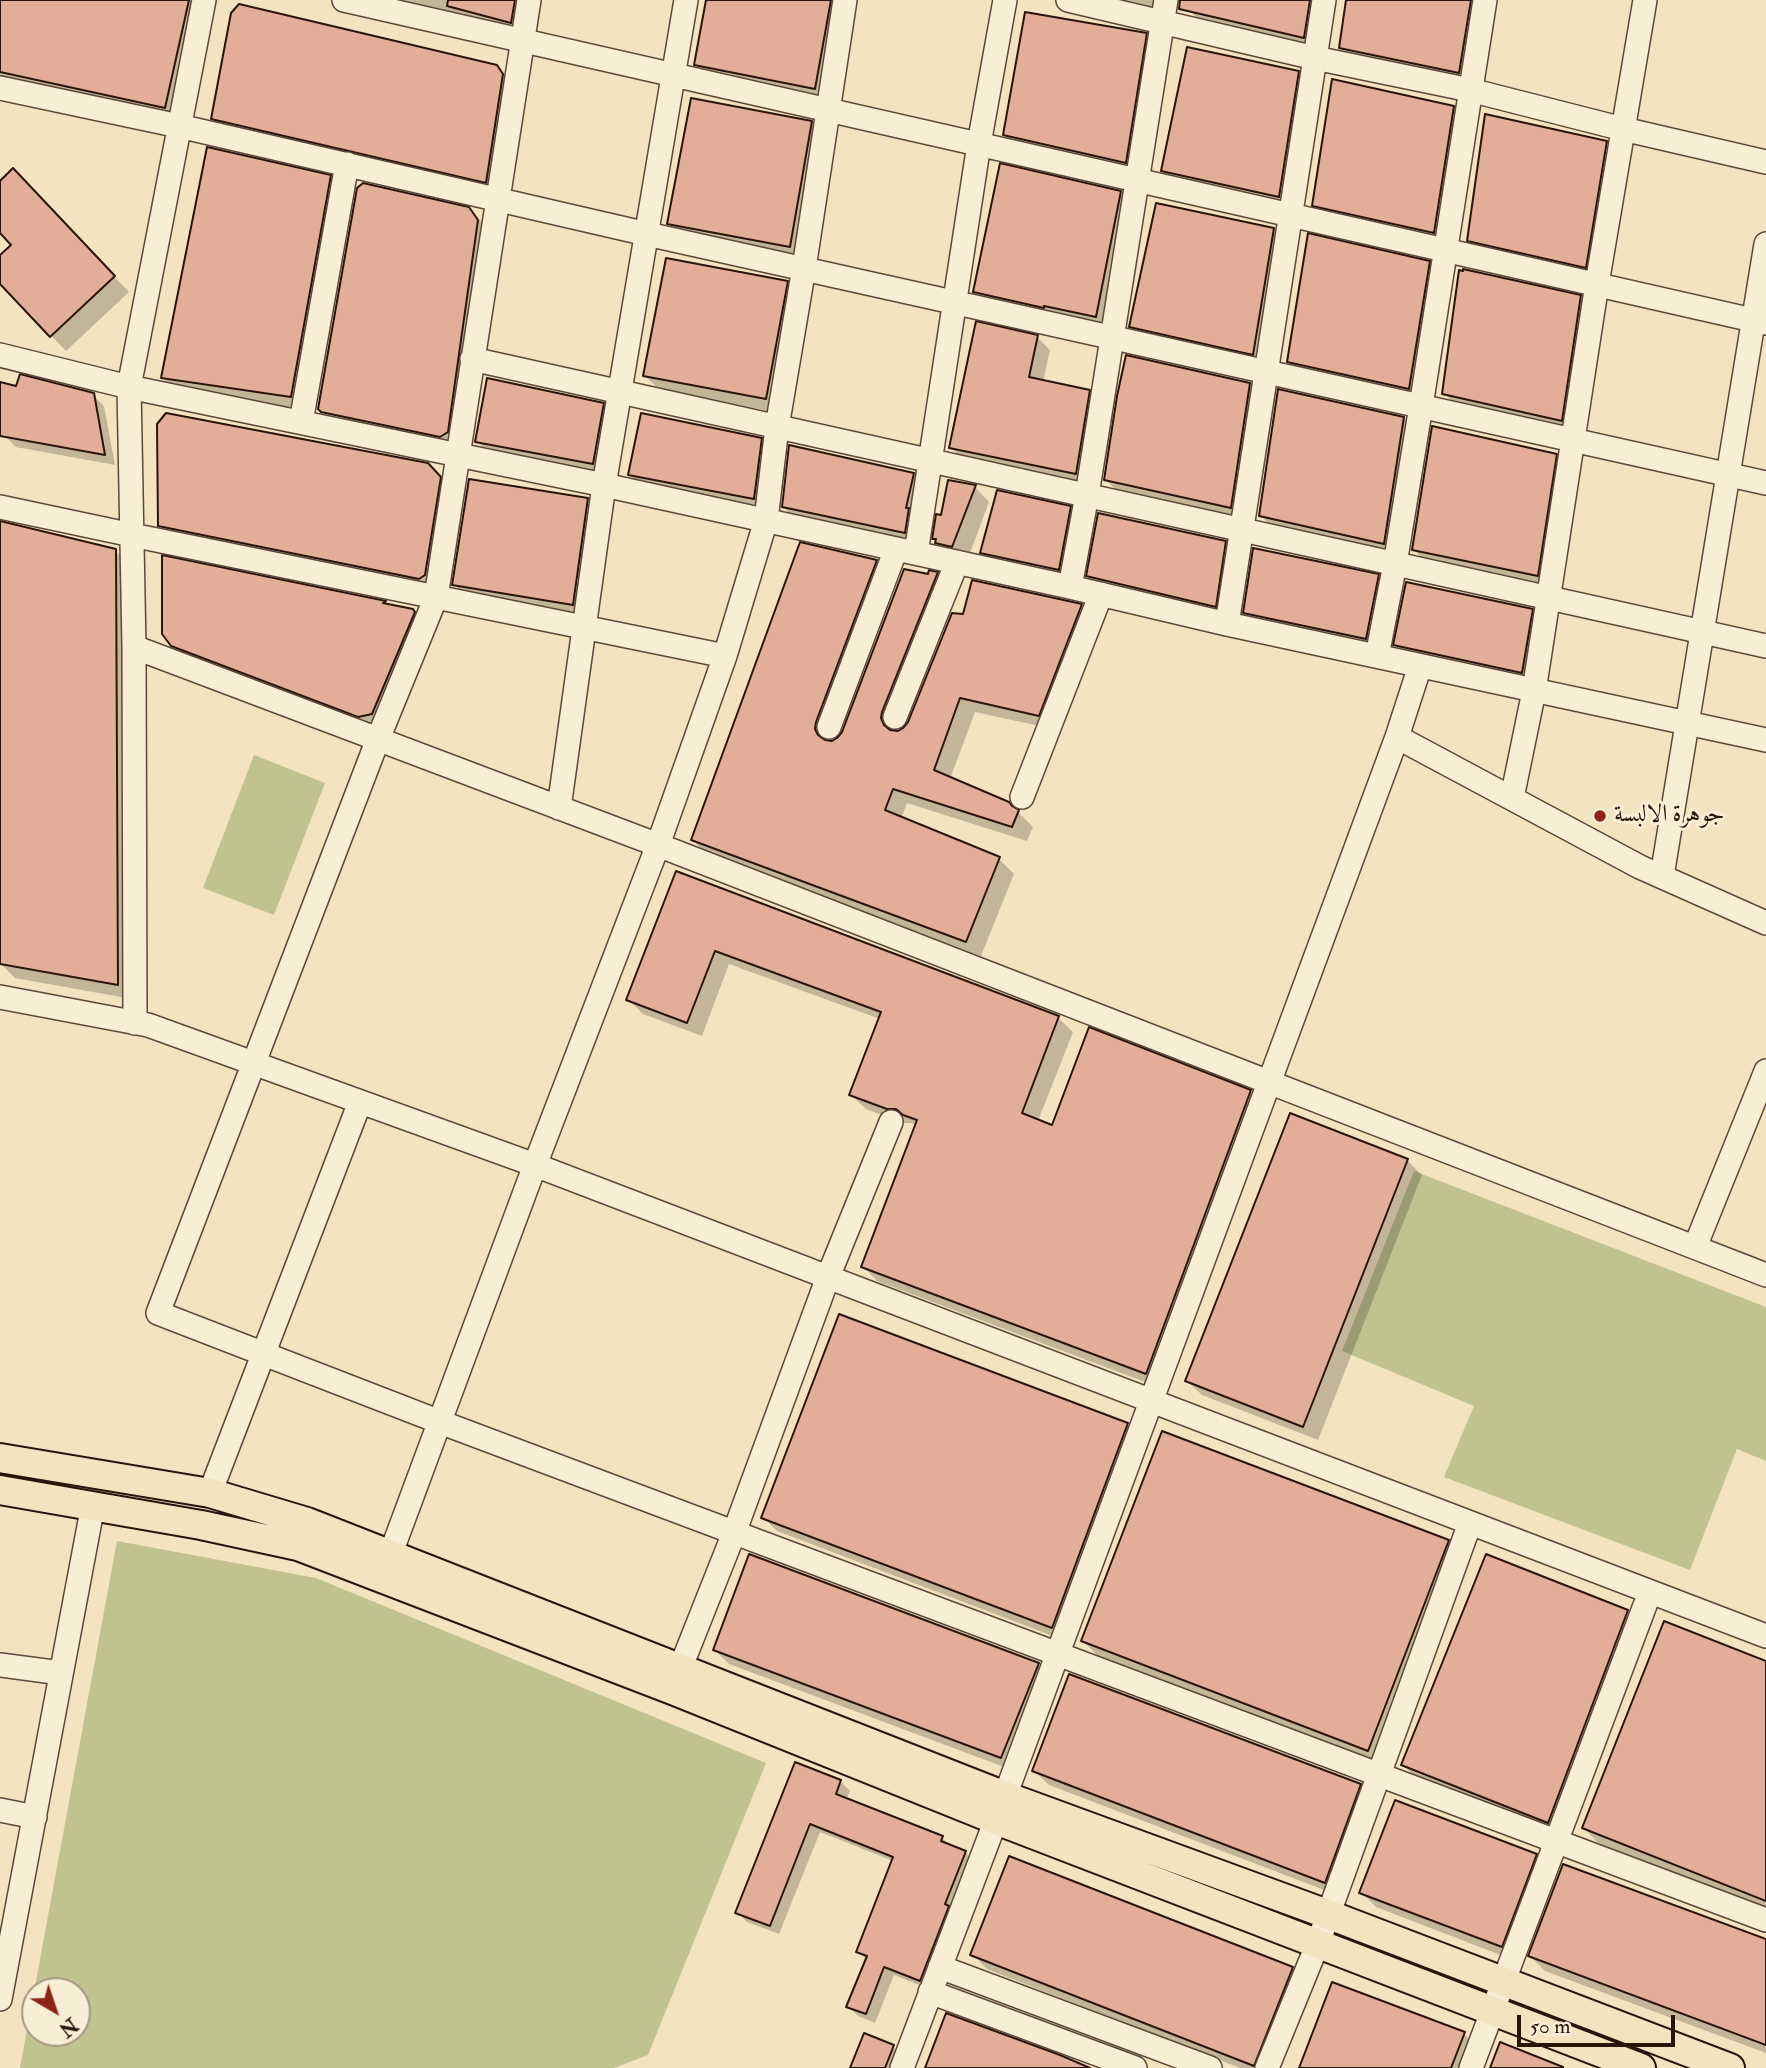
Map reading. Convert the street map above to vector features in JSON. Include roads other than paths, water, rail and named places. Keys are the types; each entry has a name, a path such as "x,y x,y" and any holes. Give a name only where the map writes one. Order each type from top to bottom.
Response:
{"main road":[{"path":"0,1458 210,1493 307,1522 386,1567 675,1691 1000,1808 1327,1913 1730,2068"},
{"path":"0,1490 201,1525 386,1567 680,1669 1318,1943 1640,2068"}],"street":[{"path":"135,1023 134,647 129,387 204,0"},
{"path":"344,0 1760,321"},
{"path":"528,0 436,597 378,739 158,1313 440,1422 1766,1920"},
{"path":"559,808 604,485 686,0"},
{"path":"386,1567 535,1165 658,845 725,656 765,520 777,427 845,0"},
{"path":"829,727 906,551 930,459 979,144 1005,0"},
{"path":"1068,0 1164,11 1315,58 1470,90 1766,162"},
{"path":"1227,624 1324,0"},
{"path":"1377,656 1395,564 1447,250 1485,0"},
{"path":"1512,798 1534,691 1644,0"},
{"path":"1070,587 1164,11"},
{"path":"0,88 1766,483"},
{"path":"301,422 347,164"},
{"path":"1662,876 1729,475 1760,321 1766,244"},
{"path":"0,355 129,387 604,485 1227,624 1766,740"},
{"path":"472,359 1766,646"},
{"path":"0,506 725,656"},
{"path":"895,717 957,562"},
{"path":"1022,797 1101,594"},
{"path":"134,647 658,845 1766,1275"},
{"path":"902,2068 1397,737 1420,666"},
{"path":"1397,737 1640,867 1766,923"},
{"path":"0,998 148,1025 535,1165 1766,1636"},
{"path":"1695,1247 1766,1071"},
{"path":"210,1493 360,1102"},
{"path":"680,1669 734,1532 828,1277 891,1122"},
{"path":"0,1999 93,1505"},
{"path":"1267,2068 1318,1943 1470,1523"},
{"path":"1471,2068 1650,1591"},
{"path":"0,1665 61,1673"},
{"path":"0,1810 34,1816"},
{"path":"940,1968 1210,2068"},
{"path":"930,1992 1135,2068"}],"place":[{"name":"جوهرة الالبسة","path":"1600,816"}]}
